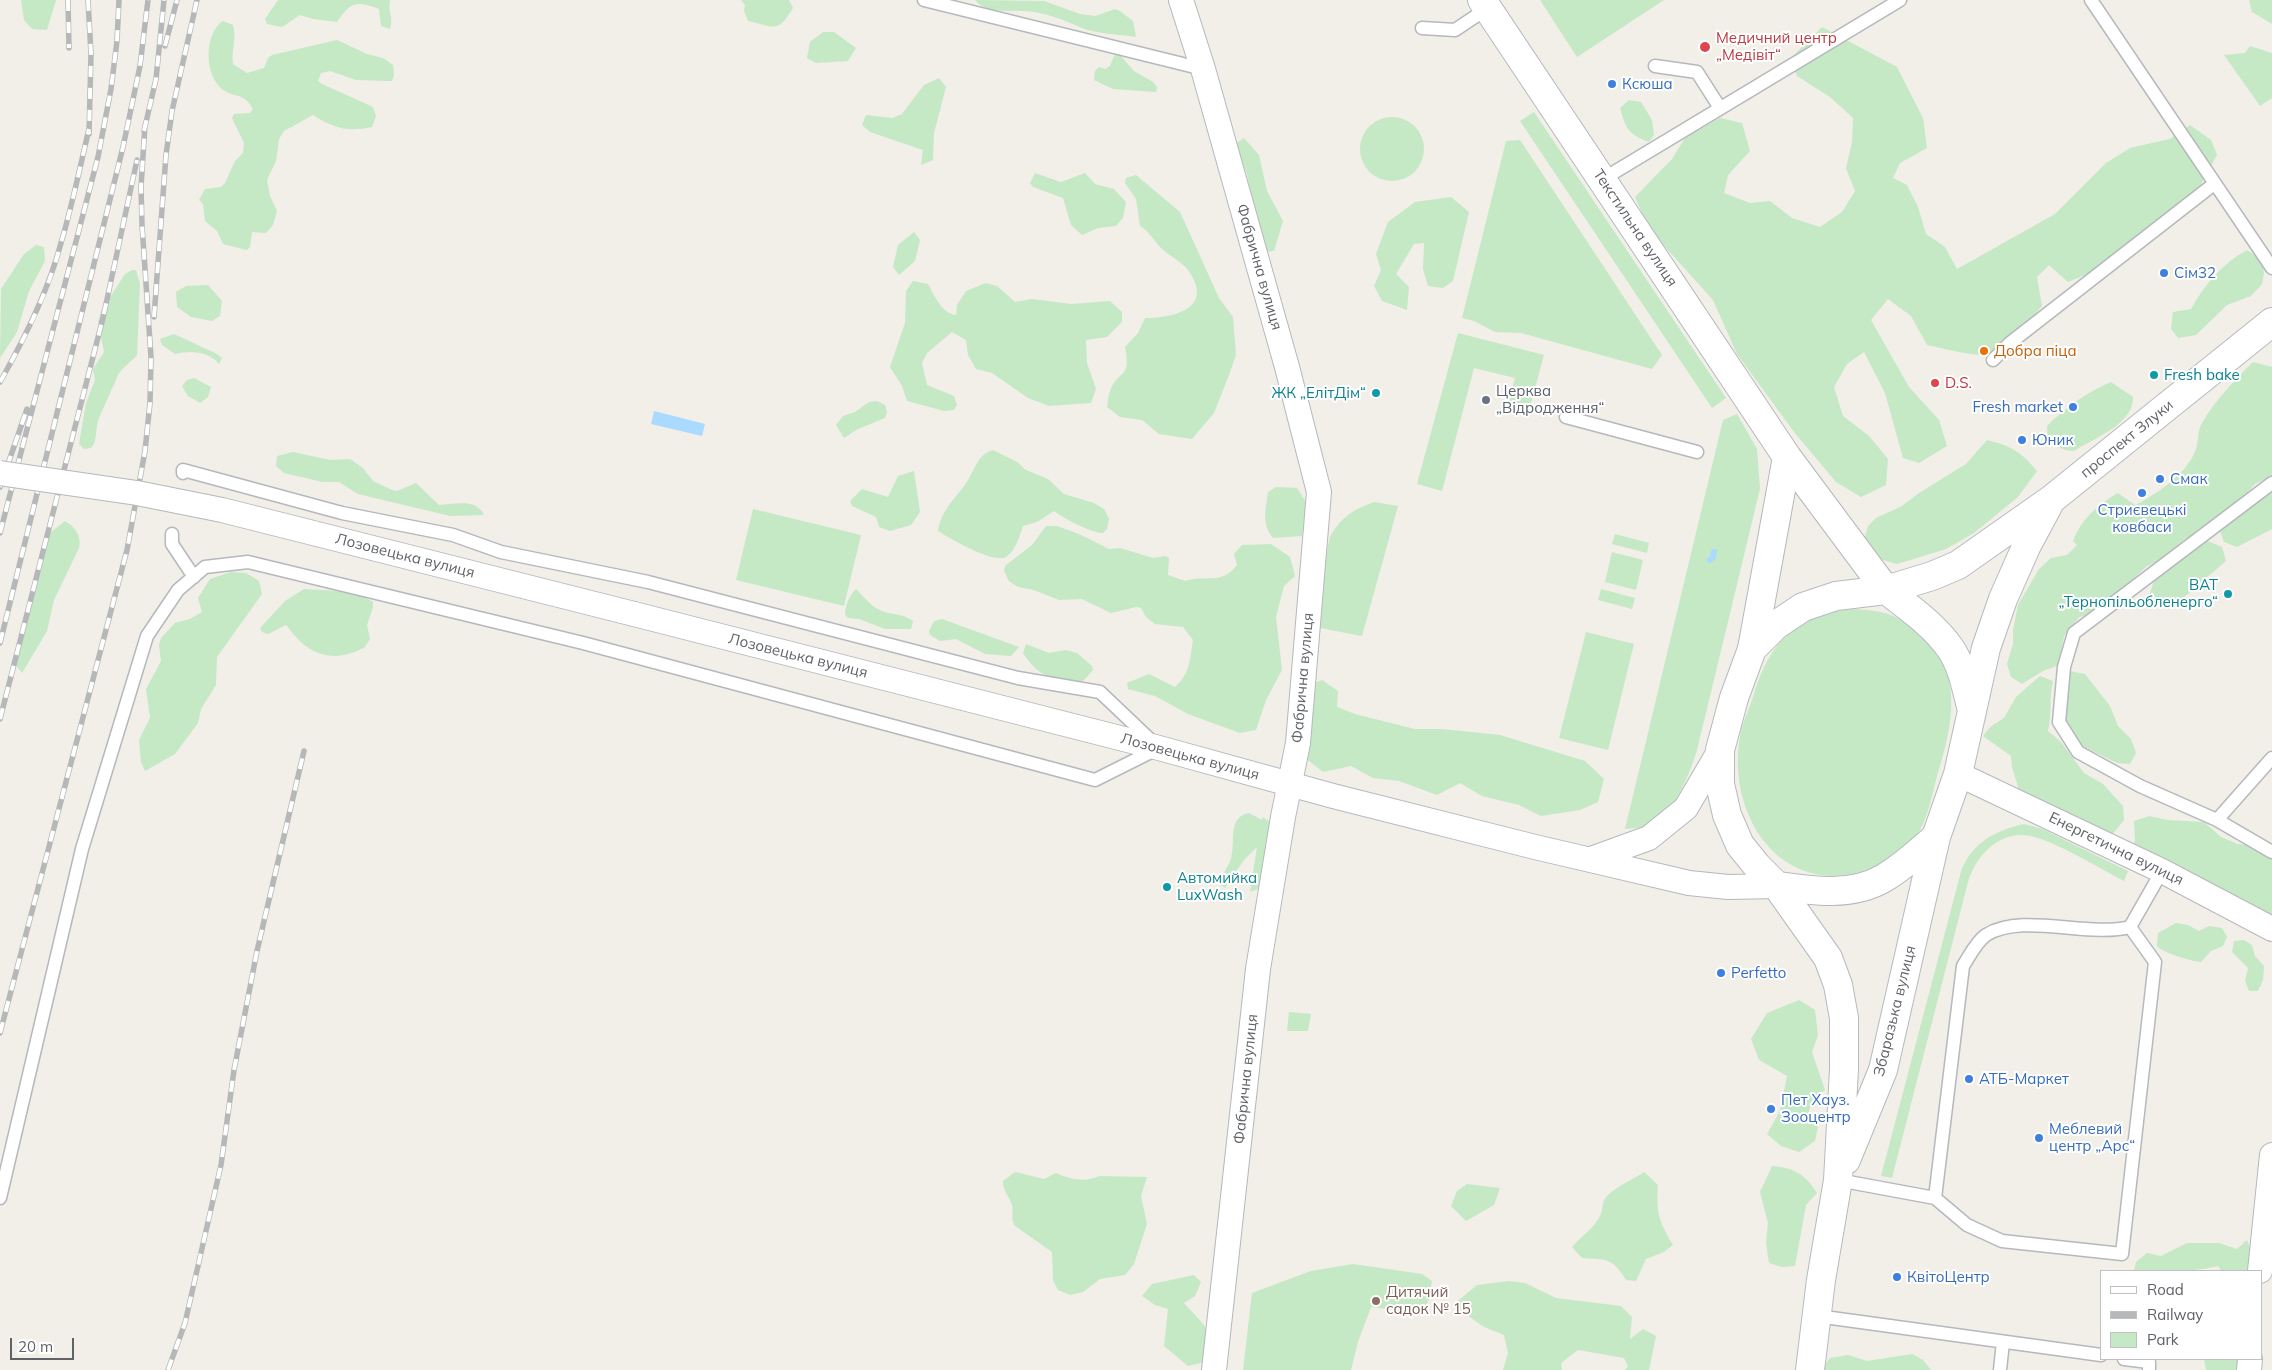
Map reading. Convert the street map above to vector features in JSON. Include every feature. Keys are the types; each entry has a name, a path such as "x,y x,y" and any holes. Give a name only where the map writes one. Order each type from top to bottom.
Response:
{"main road":[{"name":"Текстильна вулиця","path":"1485,4 1787,457 1886,590 1929,626 1950,648 1962,673 1972,713"},
{"name":"проспект Злуки","path":"1752,649 1776,625 1803,607 1836,596 1886,590 1932,576 1958,565 2052,499 2272,322"},
{"path":"1752,649 1787,457"},
{"name":"проспект Злуки","path":"1958,774 1986,648 2003,599 2026,547 2052,499"},
{"name":"Збаразька вулиця","path":"1752,649 1734,698 1720,750 1720,784 1727,815 1740,845 1777,886 1828,958 1838,984 1844,1018 1844,1069 1838,1180 1810,1370"},
{"name":"Збаразька вулиця","path":"1838,1180 1883,1070 1936,837 1958,774"},
{"path":"1777,886 1828,891 1856,888 1883,879 1936,837"}],"street":[{"name":"Фабрична вулиця","path":"1181,0 1203,69 1287,367 1320,492 1298,743 1283,817 1258,969 1214,1370"},
{"name":"Лозовецька вулиця","path":"0,473 132,492 222,510 1159,748 1535,847 1689,883 1728,887 1777,886"},
{"path":"1591,859 1649,838 1686,808 1720,750"},
{"name":"Енергетична вулиця","path":"1958,774 2162,871 2272,929"},
{"path":"2260,1270 2272,1155"}],"lane":[{"path":"924,0 1203,69"},
{"path":"1603,179 1900,0"},
{"path":"2091,0 2272,268"},
{"path":"1422,28 1455,30 1485,4"},
{"path":"1654,66 1697,72 1720,108"},
{"path":"1993,360 2010,343 2214,184"},
{"path":"1566,417 1697,452"},
{"path":"0,1198 82,849 148,636 178,590 205,567 248,562 583,643 1095,780 1159,748 1100,692 1018,678 667,587 501,552 453,534 342,513 183,470 183,473"},
{"path":"2272,483 2074,633 2064,667 2059,722 2078,752 2140,786 2216,820 2272,852"},
{"path":"172,534 172,544 194,577"},
{"path":"2216,820 2272,758"},
{"path":"1935,1198 1963,966 1973,949 1985,936 2009,927 2055,926 2090,930 2118,930 2130,927 2162,871"},
{"path":"1838,1180 1935,1198 1967,1225 2002,1241 2122,1254 2156,962 2130,927"},
{"path":"1817,1316 2100,1356"},
{"path":"2000,1370 2003,1342"},
{"path":"2132,1360 2149,1362 2149,1370"}],"green space":[{"path":"21,0 56,0 47,30 32,29 24,20"},
{"path":"278,0 390,0 391,25 390,29 381,26 379,9 360,4 346,10 337,22 313,19 300,15 282,27 267,24 265,19"},
{"path":"741,0 789,0 793,8 783,22 775,27 748,21 744,11 745,5"},
{"path":"975,0 1044,1 1080,14 1095,16 1115,9 1133,21 1136,37 1088,30 1045,14 1030,11 990,9"},
{"path":"1540,0 1664,0 1577,57"},
{"path":"2249,0 2272,0 2272,24 2252,12"},
{"path":"223,21 233,25 233,64 247,73 264,68 268,58 272,55 337,40 367,54 383,58 393,65 394,76 392,81 356,80 330,71 321,73 318,81 322,84 373,107 376,116 372,127 342,128 313,115 284,131 279,139 276,161 267,180 270,196 277,211 273,225 266,233 252,232 250,247 247,250 223,244 217,231 205,221 203,204 199,200 205,189 221,187 225,183 235,161 243,153 244,143 232,118 234,114 250,113 253,109 242,97 222,89 216,83 212,74 209,64 210,44 212,35"},
{"path":"1822,27 1897,67 1923,118 1927,148 1900,163 1893,178 1907,185 1918,207 1926,234 1945,247 1957,269 2055,214 2106,163 2130,148 2170,139 2190,125 2211,140 2217,155 2194,197 2104,267 2068,282 2049,265 2037,277 2042,306 2012,339 1994,353 1987,355 1970,354 1927,345 1911,316 1888,299 1871,320 1909,387 1939,420 1947,446 1919,463 1903,458 1885,393 1864,352 1847,364 1834,387 1843,416 1869,436 1888,459 1886,485 1861,497 1836,482 1794,432 1737,354 1713,300 1649,229 1635,197 1672,159 1685,138 1720,118 1742,123 1750,151 1728,175 1724,193 1750,203 1770,201 1792,218 1820,227 1842,212 1855,191 1846,168 1852,142 1853,118 1830,97 1797,76 1790,59"},
{"path":"823,32 834,32 856,48 848,61 816,63 807,58 810,42"},
{"path":"2250,46 2272,53 2272,98 2260,106 2224,55 2245,53"},
{"path":"1119,54 1134,71 1153,82 1157,87 1156,92 1113,89 1094,80 1095,71 1099,67 1105,69 1110,66 1114,56"},
{"path":"939,78 946,87 934,133 933,160 921,165 923,150 870,132 862,125 866,115 892,118 902,114 924,85"},
{"path":"1629,100 1641,102 1652,120 1654,135 1649,142 1636,136 1626,126 1620,108"},
{"path":"1534,112 1726,398 1712,408 1520,121"},
{"path":"1386,117 1398,117 1415,126 1422,137 1424,149 1422,161 1415,172 1398,181 1386,181 1374,176 1365,167 1360,155 1360,143 1365,131 1374,122"},
{"path":"1244,138 1259,155 1267,191 1283,221 1274,251 1266,252 1257,231 1247,174 1235,144"},
{"path":"1520,140 1662,355 1652,369 1521,333 1495,332 1474,321 1462,318 1506,141"},
{"path":"1035,173 1061,182 1085,173 1095,184 1114,189 1126,202 1123,218 1116,226 1098,228 1082,235 1071,225 1063,198 1033,187 1030,183"},
{"path":"1136,175 1180,212 1219,298 1233,317 1236,355 1214,413 1192,439 1159,434 1142,420 1120,417 1107,407 1109,393 1113,384 1123,373 1127,365 1125,347 1138,333 1145,318 1179,313 1194,302 1197,294 1195,283 1188,270 1161,248 1149,233 1140,226 1136,199 1125,183 1126,178"},
{"path":"1451,197 1469,212 1453,281 1443,288 1428,286 1423,269 1424,243 1414,244 1396,274 1409,287 1407,310 1382,301 1374,286 1381,270 1376,254 1388,222 1415,202"},
{"path":"914,232 920,240 915,261 899,275 893,267 898,245"},
{"path":"36,245 44,247 45,261 29,291 17,332 0,358 1,289 24,254"},
{"path":"2247,250 2262,260 2264,273 2262,284 2251,296 2227,305 2196,335 2178,338 2171,329 2173,312 2191,309 2215,275"},
{"path":"136,270 140,284 137,355 118,375 99,418 93,445 91,448 84,449 79,444 86,403 95,380 93,369 104,352 98,322 101,311 125,274"},
{"path":"913,281 928,284 942,307 951,314 956,315 957,305 966,291 986,283 997,286 1015,302 1032,299 1071,304 1110,301 1122,312 1122,322 1107,337 1086,340 1087,363 1096,389 1091,403 1049,406 1028,398 992,373 976,369 968,355 966,340 952,332 927,353 922,363 927,385 954,396 957,405 954,410 944,411 907,401 902,386 890,367 905,323 906,291"},
{"path":"208,285 222,301 220,316 212,321 191,317 177,307 176,292 186,286"},
{"path":"1458,333 1544,355 1529,410 1506,412 1515,378 1474,368 1442,491 1417,484"},
{"path":"174,334 217,354 222,358 219,364 205,354 187,352 175,354 162,345 160,339"},
{"path":"2253,362 2272,367 2272,476 2255,484 2213,532 2185,539 2161,559 2146,567 2097,613 2079,617 2064,636 2059,665 2043,671 2022,684 2011,677 2007,664 2013,644 2013,630 2018,605 2039,569 2051,558 2067,555 2077,545 2073,541 2076,533 2086,519 2111,497 2118,493 2135,505 2171,482 2192,458 2197,446 2200,426 2207,414"},
{"path":"194,378 211,387 208,397 200,403 188,396 182,386 187,380"},
{"path":"2111,382 2133,397 2132,407 2120,423 2074,451 2065,450 2048,442 2047,426 2054,419 2085,396"},
{"path":"877,401 885,405 887,412 885,418 858,429 844,438 836,425 843,416 855,412 869,402"},
{"path":"1737,414 1757,449 1760,489 1697,750 1686,780 1667,813 1652,825 1625,829 1723,420"},
{"path":"1987,440 2015,451 2037,471 2018,497 1974,533 1946,549 1897,564 1873,557 1862,547 1868,526 1876,518 1902,506 1919,493 1966,464"},
{"path":"993,450 1017,462 1026,470 1048,479 1064,494 1094,503 1104,509 1109,519 1107,529 1103,533 1092,531 1054,511 1037,522 1023,526 1012,551 1006,557 1000,558 982,554 938,531 942,516 968,480 980,458"},
{"path":"293,452 330,460 350,459 363,468 373,481 392,490 397,491 416,483 439,505 471,504 481,510 484,515 450,516 358,494 339,482 322,482 284,473 276,466 277,456"},
{"path":"914,471 920,512 911,525 890,531 879,527 876,517 852,506 850,501 862,489 888,497 898,476"},
{"path":"1276,487 1297,488 1306,502 1302,536 1273,538 1269,532 1265,516 1268,492"},
{"path":"2272,487 2272,529 2237,547 2224,542 2220,531 2237,514"},
{"path":"1374,502 1398,506 1362,636 1320,628 1325,565 1331,535 1339,523 1350,514"},
{"path":"753,509 861,535 844,606 736,580"},
{"path":"65,521 77,532 79,548 54,600 47,631 22,673 16,665 42,546 51,532"},
{"path":"1046,526 1057,526 1079,534 1109,549 1120,548 1153,558 1165,556 1169,558 1168,575 1185,581 1225,575 1237,565 1234,554 1242,545 1271,544 1290,557 1295,576 1284,586 1276,617 1282,670 1266,700 1256,730 1240,733 1188,714 1155,696 1128,689 1127,683 1149,674 1175,687 1180,682 1184,677 1190,660 1193,640 1183,627 1155,624 1146,617 1141,608 1136,607 1111,613 1082,599 1059,600 1034,590 1018,587 1009,581 1004,571 1005,566 1032,545"},
{"path":"1615,534 1649,543 1647,553 1612,544"},
{"path":"2203,539 2222,547 2226,561 2182,599 2156,606 2149,596 2155,578"},
{"path":"1612,552 1643,560 1636,590 1605,582"},
{"path":"231,572 246,573 259,581 262,594 217,657 216,685 201,709 198,723 175,754 145,771 141,762 139,740 150,718 146,689 161,661 159,645 161,638 175,623 190,619 202,612 198,598 210,579"},
{"path":"304,589 349,593 373,602 367,625 370,639 365,647 347,654 329,656 311,650 286,625 268,634 262,632 260,628 285,601"},
{"path":"856,589 869,603 878,609 909,618 913,621 911,629 885,629 859,619 848,618 845,615 847,605"},
{"path":"1601,589 1635,598 1632,609 1598,600"},
{"path":"1855,609 1882,612 1896,617 1918,632 1933,648 1944,665 1949,683 1950,721 1930,805 1916,837 1890,859 1878,865 1854,873 1828,876 1815,874 1794,866 1777,854 1762,839 1751,821 1739,779 1738,757 1740,736 1757,683 1772,653 1783,639 1799,626 1816,617 1835,611"},
{"path":"942,619 1019,647 1011,656 985,654 956,639 940,641 930,635 929,631 934,621"},
{"path":"1586,632 1634,644 1608,750 1559,738"},
{"path":"1026,644 1049,653 1065,650 1077,653 1092,666 1093,670 1083,681 1079,682 1053,678 1040,672 1029,661 1023,653"},
{"path":"2070,671 2085,674 2110,706 2118,726 2131,739 2136,753 2130,764 2117,763 2068,739 2063,714"},
{"path":"2040,676 2053,681 2048,731 2061,742 2084,773 2103,784 2123,806 2124,820 2108,840 2019,790 2012,767 2011,756 1983,736 1990,727 2004,718 2016,697"},
{"path":"1322,680 1338,691 1337,707 1355,714 1415,729 1442,729 1500,735 1585,761 1604,779 1598,802 1580,810 1541,816 1519,805 1482,796 1460,783 1437,795 1399,781 1373,778 1351,766 1323,772 1304,757 1304,687"},
{"path":"1249,813 1262,820 1262,817 1272,823 1263,880 1258,889 1250,892 1257,847 1244,860 1225,888 1218,883 1231,858 1235,825 1242,815"},
{"path":"2149,816 2167,820 2204,822 2221,837 2238,844 2258,846 2272,851 2272,932 2125,858 2135,841 2134,821"},
{"path":"2024,824 2042,829 2128,871 2124,881 2059,846 2033,836 2012,836 2003,839 1981,857 1968,882 1892,1178 1881,1176 1962,868 1973,851 1987,838"},
{"path":"2176,923 2188,925 2199,931 2209,926 2222,928 2227,937 2223,946 2211,951 2201,962 2184,958 2171,954 2157,946 2158,933"},
{"path":"2244,940 2252,945 2255,956 2264,966 2263,980 2258,991 2249,991 2245,981 2248,968 2232,952 2234,941"},
{"path":"1799,1000 1815,1010 1818,1035 1812,1052 1825,1090 1812,1102 1808,1114 1818,1127 1815,1141 1799,1152 1781,1146 1767,1134 1780,1111 1787,1076 1759,1060 1751,1039 1767,1013"},
{"path":"1289,1012 1311,1014 1308,1031 1287,1031"},
{"path":"1772,1166 1787,1168 1799,1173 1817,1193 1806,1205 1795,1266 1782,1267 1769,1263 1766,1243 1768,1223 1760,1192"},
{"path":"1015,1172 1044,1179 1056,1173 1083,1180 1099,1176 1147,1177 1141,1196 1147,1224 1134,1264 1125,1275 1100,1279 1083,1292 1070,1295 1058,1290 1053,1280 1052,1252 1015,1226 1012,1218 1012,1205 1005,1191 1003,1181"},
{"path":"1644,1172 1658,1185 1658,1210 1664,1230 1673,1245 1664,1252 1646,1259 1636,1281 1626,1280 1613,1263 1582,1258 1572,1247 1592,1228 1601,1214 1604,1200 1607,1196"},
{"path":"1467,1184 1500,1188 1494,1205 1466,1221 1451,1206 1457,1191"},
{"path":"2247,1240 2250,1248 2249,1270 2220,1270 2218,1266 2193,1270 2134,1270 2136,1262 2147,1253 2161,1256 2187,1243 2219,1243 2237,1249"},
{"path":"1353,1264 1422,1274 1432,1281 1428,1302 1420,1313 1371,1307 1358,1342 1351,1370 1243,1370 1252,1293 1311,1271"},
{"path":"1194,1275 1201,1282 1195,1296 1184,1303 1206,1329 1209,1335 1209,1342 1205,1362 1188,1366 1164,1346 1168,1309 1155,1305 1142,1296 1152,1284"},
{"path":"1509,1281 1525,1283 1556,1298 1621,1306 1632,1317 1630,1339 1643,1329 1656,1336 1649,1370 1625,1370 1628,1366 1624,1358 1578,1350 1561,1363 1562,1370 1503,1370 1508,1353 1504,1335 1484,1327 1453,1305 1477,1285"},
{"path":"1912,1354 1923,1360 1931,1370 1821,1370 1830,1358 1848,1355 1867,1361"},
{"path":"2204,1360 2238,1360 2240,1370 2206,1370"}],"water":[{"path":"654,411 705,424 702,436 651,424"}],"waterway":[{"path":"1710,560 1714,552"}],"railway":[{"path":"68,0 69,48"},
{"path":"88,0 91,54 89,134"},
{"path":"0,533 98,157 111,89 117,41 119,0"},
{"path":"0,643 123,147 140,66 148,0"},
{"path":"144,131 156,79 164,0"},
{"path":"165,46 177,0"},
{"path":"154,317 166,155 172,111 197,0"},
{"path":"0,1033 127,550 145,451 150,403 151,357 141,187 145,125"},
{"path":"0,382 27,332 43,297 56,261 89,129"},
{"path":"0,719 103,318 137,160"},
{"path":"0,487 27,409"},
{"path":"168,1370 185,1323 221,1165 234,1070 257,951 304,751"}],"place":[{"name":"Медичний центр „Медівіт“","path":"1705,47"},
{"name":"Ксюша","path":"1612,84"},
{"name":"Сім32","path":"2164,273"},
{"name":"Добра піца","path":"1984,351"},
{"name":"Fresh bake","path":"2154,375"},
{"name":"D.S.","path":"1935,383"},
{"name":"ЖК „ЕлітДім“","path":"1376,393"},
{"name":"Церква „Відродження“","path":"1486,400"},
{"name":"Fresh market","path":"2073,407"},
{"name":"Юник","path":"2022,440"},
{"name":"Смак","path":"2160,479"},
{"name":"Стриєвецькі ковбаси","path":"2142,493"},
{"name":"ВАТ „Тернопільобленерго“","path":"2228,594"},
{"name":"Автомийка LuxWash","path":"1167,887"},
{"name":"Perfetto","path":"1721,973"},
{"name":"АТБ-Маркет","path":"1969,1079"},
{"name":"Пет Хауз. Зооцентр","path":"1771,1109"},
{"name":"Меблевий центр „Арс“","path":"2039,1138"},
{"name":"КвітоЦентр","path":"1897,1277"},
{"name":"Дитячий садок № 15","path":"1376,1301"}]}
